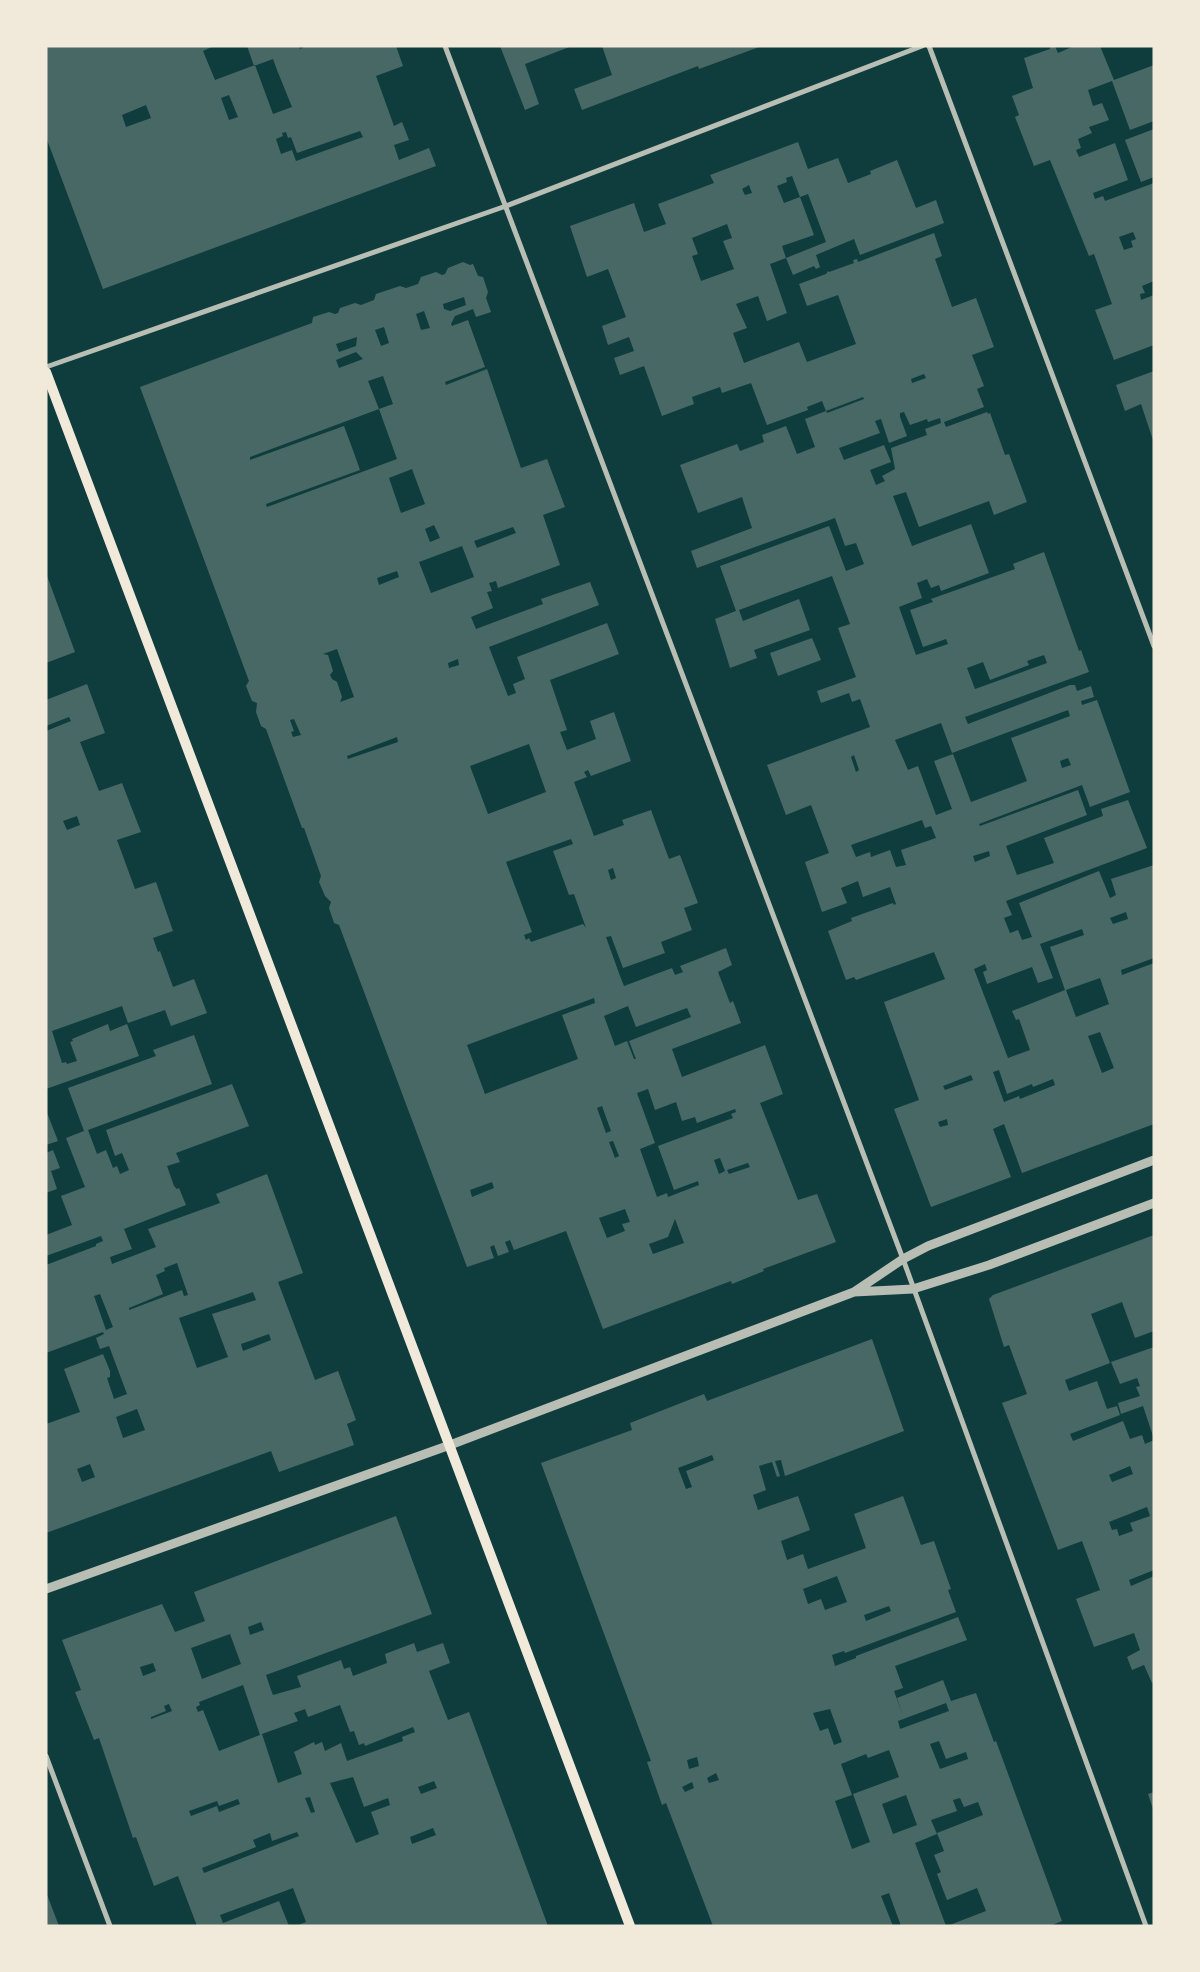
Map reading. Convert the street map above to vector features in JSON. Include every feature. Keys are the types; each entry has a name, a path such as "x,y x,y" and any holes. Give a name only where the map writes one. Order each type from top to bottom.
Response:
{"main road":[{"path":"46,372 630,1926"}],"street":[{"path":"445,46 903,1259 1146,1926"},
{"path":"46,367 506,206 922,46"},
{"path":"929,46 1154,646"},
{"path":"46,1589 450,1445 854,1292 903,1259 965,1232 1154,1160"},
{"path":"854,1292 913,1289 989,1265 1154,1203"},
{"path":"46,1756 110,1926"}],"building":[{"path":"46,46 214,46 203,51 215,80 254,65 247,46 299,46 300,49 306,46 396,46 403,66 376,76 394,126 402,122 409,140 394,145 399,160 429,148 436,166 103,289 46,137","holes":["273,59 292,107 273,114 255,66","229,95 238,117 229,120 221,98","146,105 151,118 126,127 122,115","360,131 363,137 296,161 292,150 281,154 276,139 283,136 282,133 286,132 288,138 291,137 297,153"]},
{"path":"500,46 572,46 525,64 539,104 525,110"},
{"path":"602,46 762,46 699,69 698,66 582,110 574,89 612,75"},
{"path":"1050,46 1055,46 1058,53 1074,46 1100,46 1114,80 1154,65 1154,121 1130,130 1112,81 1088,90 1093,106 1102,103 1109,120 1089,127 1092,133 1078,139 1081,148 1076,150 1079,157 1115,143 1128,180 1093,193 1095,199 1103,196 1105,201 1154,183 1154,281 1142,286 1145,293 1140,294 1141,300 1154,295 1154,345 1114,360 1095,310 1112,304 1094,254 1089,256 1050,160 1034,166 1015,117 1019,115 1012,96 1033,88 1024,58 1050,49","holes":["1133,232 1136,239 1131,241 1133,247 1124,250 1119,237"]},
{"path":"1154,129 1154,177 1141,182 1125,140"},
{"path":"798,142 808,169 838,158 848,183 871,174 870,171 897,160 916,208 936,200 944,223 860,255 854,239 816,255 820,267 816,269 814,266 793,275 786,258 770,264 787,313 767,321 758,296 736,304 747,328 733,333 744,363 799,342 807,362 856,344 838,295 807,306 799,284 826,274 828,271 854,263 853,260 857,259 858,262 934,233 942,256 935,259 952,307 976,298 994,347 972,355 984,386 977,389 984,407 944,422 946,427 987,412 988,414 990,413 1005,455 1009,454 1027,502 994,515 989,501 919,527 906,492 893,496 912,546 971,524 989,573 941,591 939,585 931,588 927,579 917,583 922,598 899,607 916,655 948,644 946,639 923,647 910,610 933,602 931,599 1015,569 1013,564 1044,552 1079,651 1081,650 1089,672 965,717 968,724 1070,685 1075,685 1077,691 1091,686 1094,697 1081,701 1082,705 1097,700 1130,792 1090,807 1082,785 979,824 980,826 1078,790 1087,815 1006,846 1017,875 1054,863 1044,838 1103,816 1101,809 1128,800 1147,848 1006,901 1012,915 1004,918 1010,933 1018,930 1022,940 1032,937 1019,903 1099,871 1110,898 1116,895 1111,879 1154,865 1154,958 1121,970 1122,975 1154,963 1154,1124 1022,1173 1004,1124 993,1129 1011,1177 931,1207 894,1109 919,1100 884,1002 945,979 934,952 856,980 854,977 846,980 828,931 852,921 851,918 893,903 894,905 896,904 890,887 863,897 858,881 841,888 847,903 822,912 805,862 829,853 811,805 786,815 767,765 870,727 860,699 852,702 849,693 821,703 817,691 856,677 838,628 850,624 832,576 739,610 743,621 799,599 810,630 754,650 757,658 730,668 715,619 736,611 720,566 829,526 846,571 864,564 856,543 845,546 835,518 697,568 691,551 752,528 742,497 698,513 680,465 737,444 740,451 764,442 762,435 786,426 797,454 815,447 805,419 826,411 822,401 807,407 808,410 767,425 751,383 722,393 720,387 692,397 694,404 662,416 644,366 620,375 614,358 634,351 629,337 608,345 602,326 626,317 608,269 587,277 570,226 634,203 644,232 666,224 658,204 714,183 710,175","holes":["792,176 800,197 784,203 777,186 787,182 786,178","749,185 752,193 745,195 742,189","808,194 826,242 786,258 782,246 814,235 800,197","727,224 732,238 723,241 734,269 701,281 692,256 698,254 692,238","924,374 926,378 912,383 911,379","863,397 864,399 827,413 826,411","904,412 910,425 927,419 928,422 940,418 941,423 925,429 927,435 891,448 895,469 882,476 885,481 876,485 870,470 891,462 884,445 844,460 839,448 880,433 875,421 881,419 889,443 907,436 900,413","1044,655 1047,663 975,689 967,668 983,662 990,680 1029,665 1027,661","1068,710 1070,716 1011,738 1027,781 971,802 953,754 934,761 952,809 936,815 918,766 908,770 895,740 941,723 952,753","854,755 859,770 856,772 851,757","1068,758 1071,765 1062,768 1060,761","922,820 925,828 931,826 936,838 901,850 906,865 896,867 890,850 871,857 870,852 856,857 851,845","989,851 990,856 975,862 973,856","1126,912 1128,919 1113,924 1110,918","1082,929 1084,935 1050,947 1065,990 1012,1011 1016,1020 1019,1019 1030,1050 1008,1058 974,969 985,964 987,970 983,972 987,984 1032,967 1038,983 1053,978 1040,944","1100,978 1109,1004 1076,1017 1066,990","1100,1032 1114,1068 1102,1073 1088,1036","999,1070 1007,1094 1032,1084 1033,1087 1053,1079 1055,1085 1020,1099 1019,1096 1004,1102 993,1072","971,1075 973,1080 945,1090 943,1086","947,1119 948,1125 940,1127 938,1122"]},
{"path":"463,262 470,265 473,264 478,276 483,277 488,292 486,298 491,312 476,317 473,309 455,316 451,324 452,326 468,320 485,367 445,382 446,385 487,369 521,468 547,459 565,507 543,515 560,565 498,588 496,581 489,583 492,591 487,592 493,608 471,617 476,629 543,604 541,599 590,582 599,605 489,647 508,696 516,693 513,684 525,679 517,657 607,623 619,654 550,680 567,730 560,732 567,750 596,739 590,721 614,712 631,761 591,776 588,770 584,772 587,777 574,782 594,836 624,825 622,820 651,810 669,859 680,855 698,903 684,908 692,930 661,942 665,953 623,968 611,936 606,937 620,976 624,986 672,968 675,975 683,972 680,966 726,948 732,965 718,972 730,1003 733,1001 741,1023 672,1049 682,1077 765,1045 783,1094 760,1103 798,1200 817,1194 836,1242 763,1269 764,1271 732,1284 731,1281 603,1329 566,1231 514,1250 510,1240 505,1242 509,1252 498,1256 494,1245 490,1247 494,1258 467,1267 339,925 334,923 329,908 331,902 325,896 319,882 321,876 304,828 302,828 266,729 261,726 256,712 257,703 252,701 246,686 249,681 140,387 312,323 313,317 329,312 338,313 340,308 355,303 361,305 374,300 376,294 400,286 406,288 418,284 421,277 436,272 442,275 445,274 448,268","holes":["464,297 466,305 450,311 444,309 443,304","424,311 430,328 421,330 416,314","384,327 389,343 381,346 375,330","357,337 356,346 339,352 336,344","356,352 363,359 339,368 336,360","383,376 393,404 379,409 368,381","379,409 397,459 267,507 266,504 360,470 344,426 250,460 250,457","412,469 425,504 401,513 389,478","434,525 440,538 430,542 425,529","513,527 516,533 477,548 474,541","462,546 474,577 431,593 419,562","397,571 399,577 379,585 377,578","337,649 354,697 340,702 342,697 337,682 330,675 333,671 328,655 323,654","458,659 459,665 449,668 448,663","294,719 301,735 293,737 291,732 294,731 290,720","397,737 398,742 348,759 347,756","529,744 546,792 488,814 470,766","571,839 573,844 553,851 569,895 574,894 586,928 583,924 531,942 529,938 526,940 524,935 532,932 506,862","613,868 616,878 611,880 608,870","594,998 595,1003 562,1015 578,1059 485,1094 467,1045","628,1006 636,1027 687,1008 691,1017 629,1041 636,1059 634,1059 627,1041 615,1046 604,1016","648,1089 655,1110 676,1102 682,1121 695,1117 697,1123 735,1109 736,1112 731,1114 733,1118 658,1146 674,1190 698,1181 699,1185 668,1197 667,1193 657,1197 640,1149 655,1143 637,1093","602,1106 611,1131 606,1133 597,1108","613,1141 619,1156 615,1158 609,1142","720,1158 725,1171 719,1174 714,1160","748,1163 750,1167 729,1174 727,1170","492,1182 494,1188 472,1197 470,1190","625,1209 630,1222 622,1224 625,1231 607,1238 599,1218","675,1219 684,1243 653,1254 649,1244 668,1237"]},
{"path":"1154,371 1153,440 1141,404 1125,411 1116,385"},
{"path":"46,573 75,652 46,663"},
{"path":"812,638 821,660 778,676 770,653"},
{"path":"87,684 105,733 80,742 99,791 122,783 141,832 117,840 135,889 156,882 173,931 153,938 158,952 160,951 173,987 194,979 207,1013 171,1026 165,1010 128,1023 122,1006 52,1031 62,1063 66,1062 67,1064 77,1061 70,1042 73,1041 72,1039 108,1024 110,1031 127,1024 139,1056 46,1089 46,731 71,721 69,717 46,726 46,700","holes":["77,816 80,825 67,830 63,821"]},
{"path":"194,1035 212,1084 88,1130 97,1154 106,1150 113,1168 117,1166 120,1174 129,1170 122,1153 115,1156 106,1130 232,1084 249,1126 176,1153 180,1162 167,1166 174,1186 177,1189 179,1188 186,1205 124,1229 132,1249 110,1257 112,1264 156,1247 148,1229 220,1203 216,1194 267,1174 303,1273 278,1282 315,1380 338,1371 356,1420 347,1424 354,1445 279,1472 271,1451 46,1533 46,1424 80,1412 64,1369 103,1354 110,1371 110,1377 107,1378 114,1399 127,1394 109,1346 100,1349 96,1338 104,1334 103,1332 46,1353 46,1265 96,1246 96,1244 103,1241 101,1236 46,1256 46,1235 72,1225 61,1196 85,1187 66,1138 84,1131 68,1088 156,1056 153,1050","holes":["177,1263 188,1295 184,1296 182,1290 129,1310 129,1308 163,1294 156,1275 165,1271 164,1268","253,1292 256,1300 212,1314 228,1357 197,1368 179,1318","100,1294 113,1327 106,1330 94,1296","269,1334 271,1340 243,1351 241,1344","137,1409 145,1430 123,1438 116,1417","90,1464 95,1477 82,1482 77,1469"]},
{"path":"46,1110 58,1141 46,1145"},
{"path":"53,1150 60,1168 51,1171 57,1189 46,1193 46,1153"},
{"path":"1154,1235 1154,1331 1135,1338 1122,1302 1091,1314 1110,1363 1065,1380 1069,1391 1097,1381 1107,1409 1117,1406 1120,1415 1070,1434 1073,1441 1123,1421 1130,1439 1142,1435 1145,1444 1154,1440 1154,1570 1129,1580 1131,1586 1154,1576 1154,1682 1152,1683 1144,1665 1132,1670 1127,1657 1140,1650 1134,1633 1094,1647 1076,1599 1100,1590 1082,1541 1058,1550 1002,1403 1027,1394 1009,1345 1004,1347 989,1299 993,1295","holes":["1130,1466 1133,1474 1112,1482 1109,1475","1147,1507 1150,1516 1130,1523 1133,1531 1119,1536 1117,1529 1112,1530 1109,1522"]},
{"path":"872,1339 904,1431 785,1476 781,1460 775,1461 780,1476 777,1477 772,1462 759,1466 766,1490 753,1495 758,1510 798,1496 810,1530 781,1541 787,1560 803,1554 808,1569 866,1548 854,1514 903,1496 921,1545 934,1541 951,1589 948,1590 956,1612 845,1653 844,1651 832,1655 835,1666 856,1658 856,1656 958,1617 967,1640 895,1666 903,1688 894,1691 903,1716 897,1698 943,1680 951,1701 976,1693 994,1742 996,1741 1062,1921 1050,1926 947,1926 986,1911 977,1888 947,1900 937,1874 941,1872 934,1855 944,1851 937,1833 983,1815 978,1802 964,1807 960,1798 953,1800 957,1811 931,1820 937,1834 915,1843 946,1926 901,1926 889,1893 881,1896 893,1926 713,1926 666,1803 662,1805 647,1762 651,1761 541,1463 632,1430 630,1423 704,1394 707,1401","holes":["712,1455 714,1460 686,1471 692,1487 686,1489 678,1468","837,1576 847,1602 825,1610 821,1599 808,1604 803,1589","889,1606 891,1611 866,1621 864,1615","946,1703 949,1711 900,1729 898,1721","830,1709 842,1742 834,1745 828,1728 820,1731 813,1713","939,1741 946,1759 966,1752 968,1759 940,1769 930,1744","889,1750 899,1777 853,1794 870,1842 852,1849 835,1801 852,1795 841,1764 866,1754 868,1758","697,1757 699,1766 689,1769 687,1760","716,1773 719,1780 709,1783 707,1778","692,1782 694,1788 685,1792 682,1787","906,1795 917,1825 893,1834 882,1804"]},
{"path":"1154,1347 1153,1436 1143,1406 1121,1414 1118,1403 1140,1396 1136,1387 1140,1386 1137,1378 1120,1384 1111,1362"},
{"path":"396,1516 432,1614 266,1675 271,1690 273,1695 301,1687 297,1676 341,1660 344,1669 350,1667 353,1676 387,1663 385,1654 414,1643 417,1652 443,1643 450,1663 429,1671 448,1720 469,1712 548,1926 296,1926 306,1922 293,1888 220,1915 223,1923 279,1901 289,1926 197,1926 178,1876 154,1886 136,1837 133,1838 99,1738 94,1740 75,1692 81,1690 62,1640 162,1604 175,1632 205,1621 194,1592","holes":["261,1622 264,1630 250,1635 248,1627","230,1634 241,1664 202,1679 191,1648","153,1663 156,1671 143,1676 140,1667","243,1685 260,1735 219,1751 203,1710 198,1712 196,1707 200,1705 199,1702","169,1704 172,1711 151,1719 151,1717 166,1711 164,1706","340,1705 350,1732 354,1731 359,1745 364,1743 365,1746 413,1727 415,1732 402,1737 403,1741 347,1761 341,1743 325,1751 322,1742 315,1745 314,1742 294,1752 302,1774 278,1783 262,1734 298,1721 294,1713 305,1709 308,1717","353,1777 364,1807 388,1798 390,1805 371,1812 379,1834 356,1843 330,1783","434,1781 437,1788 421,1794 418,1787","310,1797 315,1812 311,1813 305,1798","238,1799 240,1804 219,1812 217,1806 191,1816 189,1811 217,1801 219,1806","433,1828 436,1835 412,1844 410,1837","297,1832 299,1836 204,1873 202,1868 256,1847 253,1840 270,1833 272,1841"]},
{"path":"1154,1792 1154,1809 1153,1809 1148,1794"},
{"path":"46,1892 59,1926 46,1926"}]}
